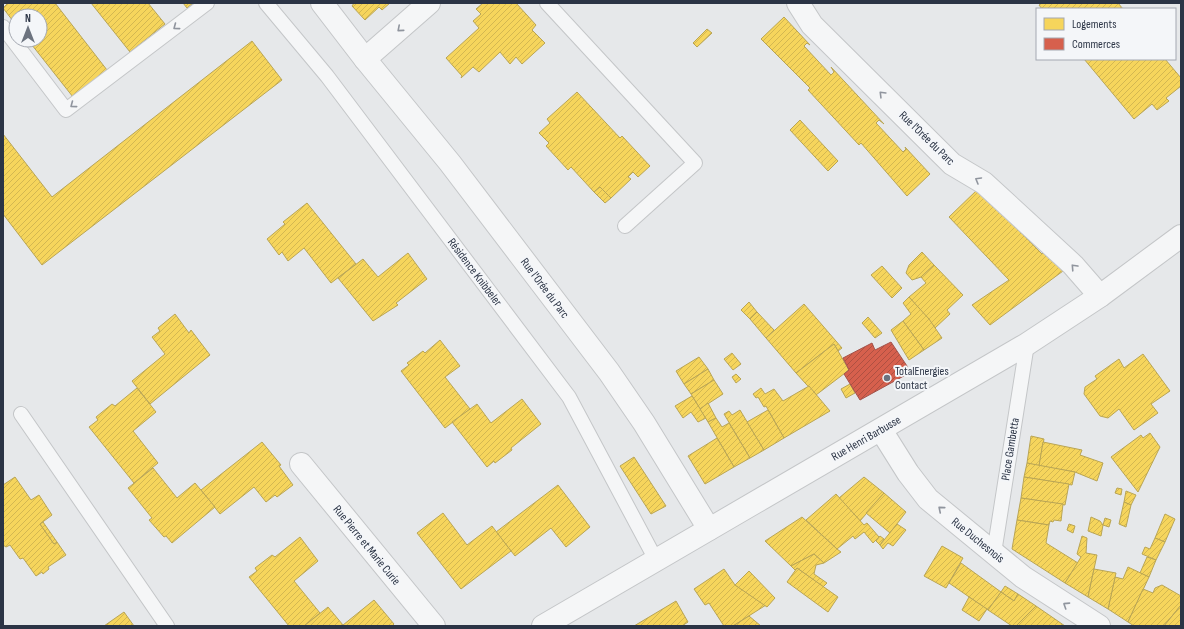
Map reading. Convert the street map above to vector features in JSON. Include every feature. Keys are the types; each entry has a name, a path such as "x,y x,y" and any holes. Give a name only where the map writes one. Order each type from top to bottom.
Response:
{"street":[{"name":"Rue l'Orée du Parc","path":"322,3 365,59 450,163 609,372 641,417 710,529"},
{"path":"365,59 429,3"},
{"name":"Rue l'Orée du Parc","path":"798,3 812,25 952,164 984,183 1073,265 1100,296"},
{"name":"Rue Henri Barbusse","path":"543,626 1026,344 1100,296 1181,236"},
{"name":"Rue Duchesnois","path":"881,430 908,474 928,499 1023,576 1099,626"},
{"name":"Rue Pierre et Marie Curie","path":"301,464 434,626"}],"lane":[{"path":"3,27 66,110 207,3"},
{"name":"Résidence Knibbeler","path":"266,3 327,76 560,383 579,413 656,560"},
{"path":"547,3 695,163 625,226"},
{"name":"Place Gambetta","path":"994,553 1026,344"},
{"path":"21,414 167,626"}],"building: Logements":[{"path":"8,3 55,3 107,70 73,97 34,48 48,48 48,8 8,8 8,15 3,8"},
{"path":"91,3 148,3 165,24 130,52"},
{"path":"183,3 193,3 187,8"},
{"path":"354,3 390,3 382,10 379,7 365,20 352,6"},
{"path":"483,3 516,3 536,25 532,30 545,43 522,64 516,57 510,64 500,52 479,72 473,67 461,78 462,76 446,58 479,28 473,21 481,14 476,9"},
{"path":"1042,3 1118,3 1122,8 1041,8 1039,5"},
{"path":"784,17 810,45 807,43 804,46 831,75 834,72 831,67 884,124 879,120 876,123 903,152 906,149 905,147 930,174 907,196 861,143 859,145 808,90 810,88 761,39"},
{"path":"707,29 712,33 697,47 693,43"},
{"path":"252,41 282,80 42,265 3,214 3,134 52,197"},
{"path":"1085,60 1166,60 1181,78 1181,86 1166,98 1169,101 1157,110 1152,104 1134,119"},
{"path":"577,92 620,138 622,136 650,166 638,177 633,172 628,177 631,179 611,198 600,187 594,192 571,167 568,170 546,146 549,143 539,133 550,123 547,119"},
{"path":"800,120 838,161 828,171 790,130"},
{"path":"600,187 611,198 605,203 594,192"},
{"path":"978,189 1042,254 1044,252 1063,271 990,325 972,305 1009,280 949,217"},
{"path":"307,203 356,264 331,283 304,248 288,261 282,252 279,255 267,239 285,224 283,222"},
{"path":"922,252 934,265 921,277 912,280 906,273 909,265"},
{"path":"408,253 427,279 396,303 398,305 373,321 338,278 363,259 378,277"},
{"path":"934,265 963,295 947,310 950,314 935,328 909,297 926,283 921,277"},
{"path":"882,266 902,288 892,298 871,275"},
{"path":"909,297 929,319 942,338 924,350 903,321 911,314 903,303"},
{"path":"749,302 757,312 750,319 741,310"},
{"path":"804,304 842,348 838,351 834,344 796,373 766,338"},
{"path":"757,312 774,330 766,338 750,319"},
{"path":"175,314 189,333 191,330 210,355 150,404 132,381 165,354 152,337 160,331 158,328"},
{"path":"868,317 882,333 875,338 862,323"},
{"path":"903,321 924,350 909,360 891,330"},
{"path":"440,340 460,366 445,377 470,409 445,428 401,371 409,365 407,363 423,351 425,353"},
{"path":"834,344 849,370 816,395 796,373"},
{"path":"732,353 741,364 733,370 724,359"},
{"path":"1143,354 1170,391 1151,404 1158,413 1134,430 1119,409 1108,418 1100,416 1084,394 1085,387 1097,379 1095,376 1119,359 1124,368"},
{"path":"699,357 708,369 684,384 676,371"},
{"path":"708,369 714,380 691,394 684,384"},
{"path":"736,374 741,379 736,383 732,377"},
{"path":"714,380 723,394 700,409 691,394"},
{"path":"850,384 855,393 846,398 841,389"},
{"path":"809,386 830,411 784,438 766,406 764,407 758,397 756,398 753,394 761,388 765,394 774,389 783,401"},
{"path":"137,388 156,412 133,431 158,463 134,483 89,427 98,420 96,417 112,404 115,406"},
{"path":"692,396 706,418 698,422 691,412 683,418 675,406"},
{"path":"522,399 541,424 511,448 512,450 487,467 452,422 477,404 491,423"},
{"path":"708,403 716,418 708,422 700,409"},
{"path":"740,410 764,450 750,458 724,414 729,411 732,415"},
{"path":"768,410 784,438 764,450 747,422"},
{"path":"716,418 722,427 729,423 750,458 734,467 708,422"},
{"path":"1150,433 1160,447 1138,492 1111,457 1141,435 1143,438"},
{"path":"1031,436 1044,439 1039,466 1027,463"},
{"path":"717,438 734,467 705,484 688,456"},
{"path":"262,442 281,465 279,466 293,485 277,497 275,495 266,502 254,487 220,514 201,490"},
{"path":"1043,442 1082,450 1080,455 1103,463 1097,481 1075,472 1039,466"},
{"path":"634,457 666,506 651,514 620,466"},
{"path":"1027,463 1075,472 1072,485 1024,477"},
{"path":"153,468 177,498 195,483 215,507 172,543 166,536 164,537 149,520 152,518 128,488"},
{"path":"15,477 31,500 39,495 52,515 40,524 54,544 57,542 66,555 48,567 49,569 43,574 42,572 36,576 23,558 20,559 10,545 6,547 3,545 3,485"},
{"path":"864,477 884,493 860,521 839,498"},
{"path":"1024,477 1069,484 1065,505 1021,498"},
{"path":"558,485 590,527 566,547 551,528 515,556 496,532"},
{"path":"1117,488 1122,489 1121,495 1115,493"},
{"path":"1126,491 1136,495 1131,505 1124,502"},
{"path":"884,493 906,512 890,533 866,513"},
{"path":"836,494 864,525 867,523 879,537 873,543 864,532 855,539 853,536 837,549 806,520"},
{"path":"1021,498 1063,504 1061,521 1050,521 1049,525 1017,520"},
{"path":"1124,502 1131,505 1126,527 1119,524"},
{"path":"443,513 467,545 492,526 511,551 461,589 417,533"},
{"path":"1165,514 1175,519 1165,542 1155,538"},
{"path":"802,517 841,552 824,563 814,554 791,566 765,541"},
{"path":"1091,517 1100,521 1103,525 1101,536 1088,531"},
{"path":"1105,518 1111,520 1109,527 1103,525"},
{"path":"1017,520 1049,525 1046,543 1078,563 1065,583 1012,549"},
{"path":"43,522 57,542 54,544 40,524"},
{"path":"897,524 906,530 893,546 888,543 883,549 880,545"},
{"path":"1069,524 1075,526 1073,533 1067,530"},
{"path":"880,536 884,539 880,545 876,541"},
{"path":"1082,536 1087,538 1086,553 1097,555 1088,597 1065,583 1081,557 1077,554"},
{"path":"300,537 318,561 294,581 320,613 304,626 289,626 249,577 257,571 255,568 272,555 275,557"},
{"path":"1155,538 1165,542 1156,560 1142,554 1145,547 1150,549"},
{"path":"942,546 963,558 946,588 924,576"},
{"path":"814,554 824,563 816,565 814,574 827,583 823,587 797,568 795,570 791,566"},
{"path":"1147,557 1156,560 1149,577 1140,573"},
{"path":"961,563 1001,592 988,610 949,583"},
{"path":"1128,567 1149,577 1128,622 1108,609 1115,577 1123,579"},
{"path":"797,568 838,597 828,612 787,582"},
{"path":"724,569 735,585 766,605 733,626 724,626 709,603 705,605 694,589"},
{"path":"1094,569 1116,573 1108,609 1088,597"},
{"path":"749,571 775,598 767,607 735,585"},
{"path":"1162,585 1181,596 1181,605 1164,626 1134,626 1128,622 1143,589 1153,593 1155,588"},
{"path":"1005,586 1018,594 1014,601 1001,592"},
{"path":"1001,592 1014,601 1018,594 1036,606 1016,626 1012,626 988,610"},
{"path":"969,597 987,609 979,621 962,610"},
{"path":"374,600 394,624 392,626 304,626 328,607 343,625"},
{"path":"676,601 688,622 682,626 634,626"},
{"path":"1181,605 1181,626 1164,626"},
{"path":"1036,606 1065,626 1016,626"},
{"path":"124,612 134,626 104,626"},
{"path":"749,616 761,626 733,626"}],"building: Commerces":[{"path":"891,342 911,372 860,400 844,374 849,370 843,358 872,343 875,350"}],"place":[{"name":"TotalEnergies Contact","path":"887,378"}]}
